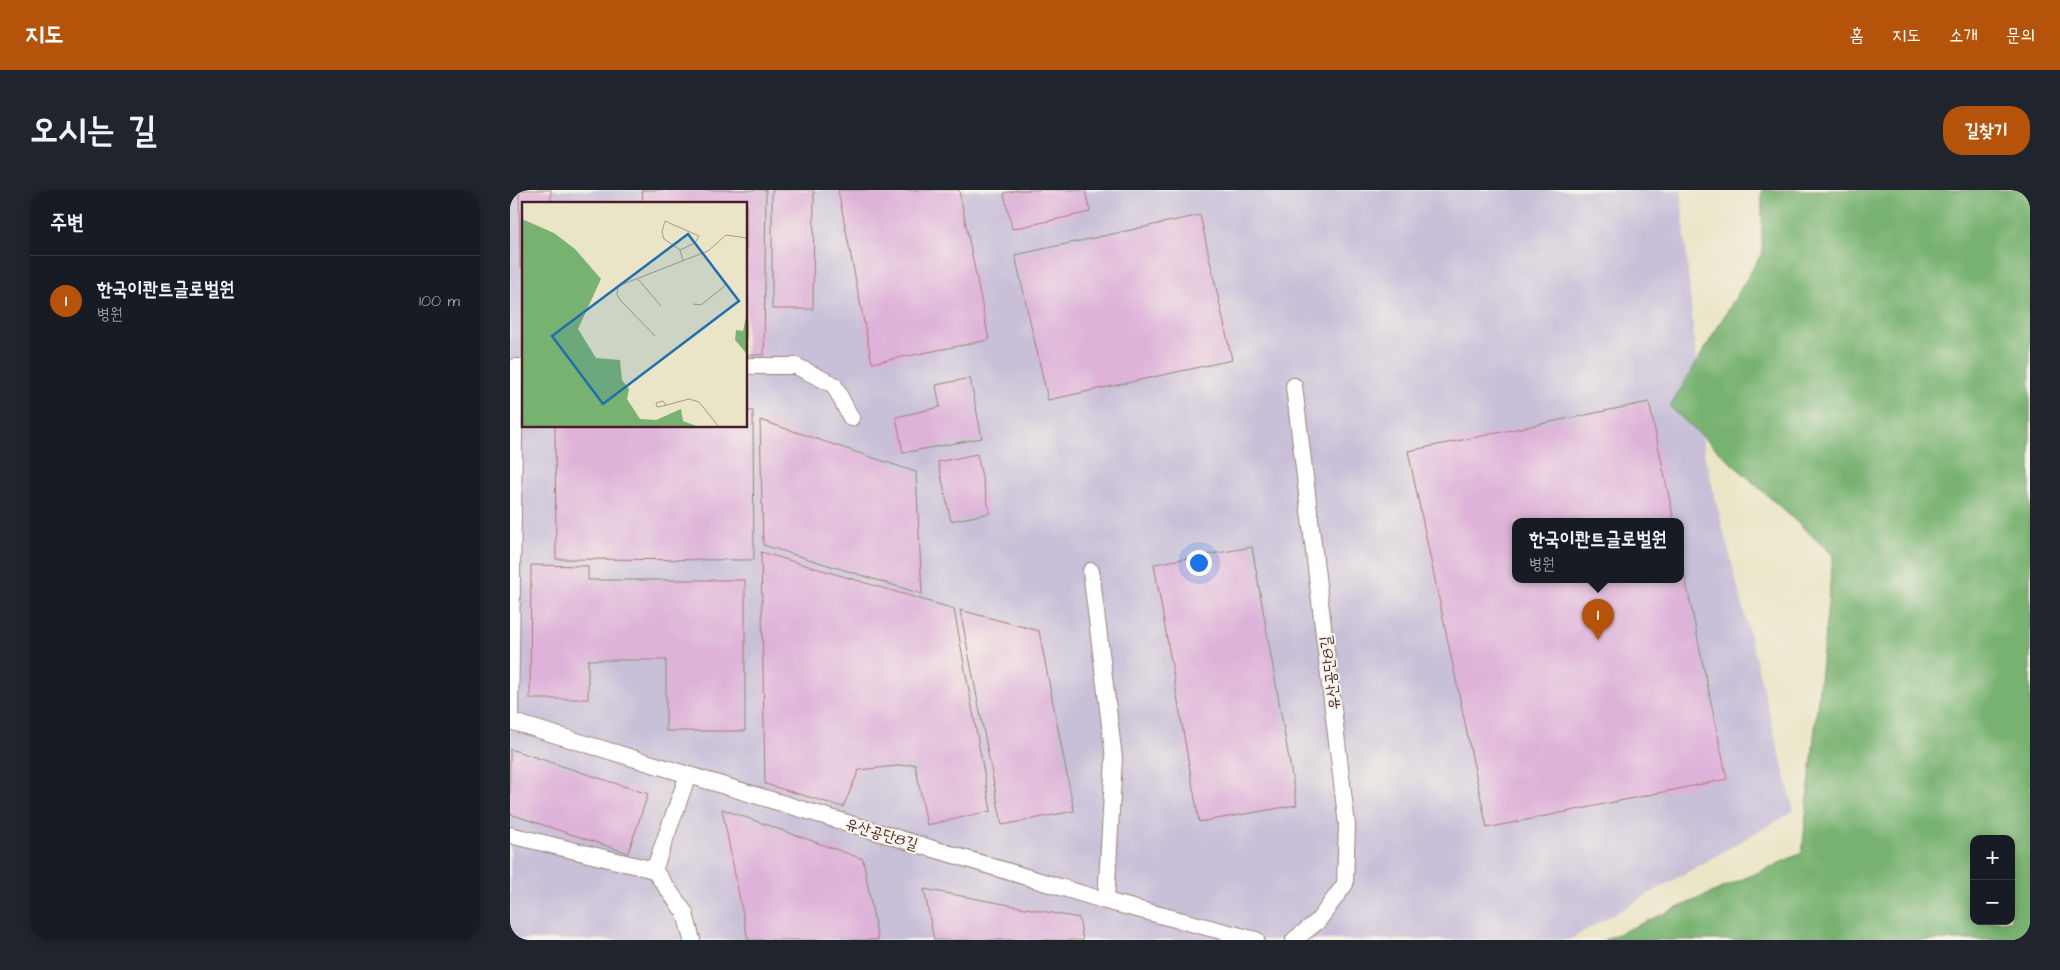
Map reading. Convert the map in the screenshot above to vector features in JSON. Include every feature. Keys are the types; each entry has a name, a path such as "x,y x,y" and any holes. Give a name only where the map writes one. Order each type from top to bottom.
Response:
{"lane":[{"path":"748,366 796,366 834,385 851,418"},
{"path":"510,721 515,367 522,367"},
{"name":"유산공단8길","path":"1294,386 1347,825 1345,884 1318,921 1294,940"},
{"path":"1092,571 1114,758 1106,901"},
{"name":"유산공단8길","path":"510,721 1106,901 1256,940"},
{"path":"654,870 688,775"},
{"path":"510,835 654,870 685,912 692,940"}],"shaded area":[{"path":"510,190 1681,190 1704,453 1794,811 1569,940 510,940"}],"green space":[{"path":"1762,190 2030,190 2030,940 1604,940 1802,853 1833,555 1670,407 1762,253"}],"building":[{"path":"519,190 551,190 551,202 522,202 522,267 520,267"},
{"path":"642,190 766,190 764,355 748,355 748,202 643,202"},
{"path":"772,190 814,190 813,309 772,309"},
{"path":"838,190 959,190 989,340 872,363"},
{"path":"1018,190 1085,190 1090,212 1012,229 1004,193"},
{"path":"1200,215 1232,360 1048,400 1015,255"},
{"path":"970,378 982,438 903,453 896,417 940,407 936,385"},
{"path":"1649,402 1673,518 1512,518 1512,583 1684,583 1684,572 1727,779 1487,828 1408,451"},
{"path":"748,411 753,411 754,560 556,559 555,428 748,428"},
{"path":"760,420 916,472 922,594 763,545"},
{"path":"977,454 990,513 951,521 938,462"},
{"path":"1252,547 1297,805 1199,822 1154,564"},
{"path":"761,552 954,609 991,811 927,825 915,764 859,770 843,807 765,784"},
{"path":"531,565 588,566 588,580 745,580 745,731 666,731 666,660 588,660 588,699 530,699"},
{"path":"960,610 1039,631 1074,811 1002,825"},
{"path":"510,749 648,794 628,853 510,814"},
{"path":"722,809 863,859 878,940 748,940"},
{"path":"924,889 1079,918 1083,940 934,940"}],"place":[{"name":"한국이콴트글로벌원","path":"1598,640"}]}
